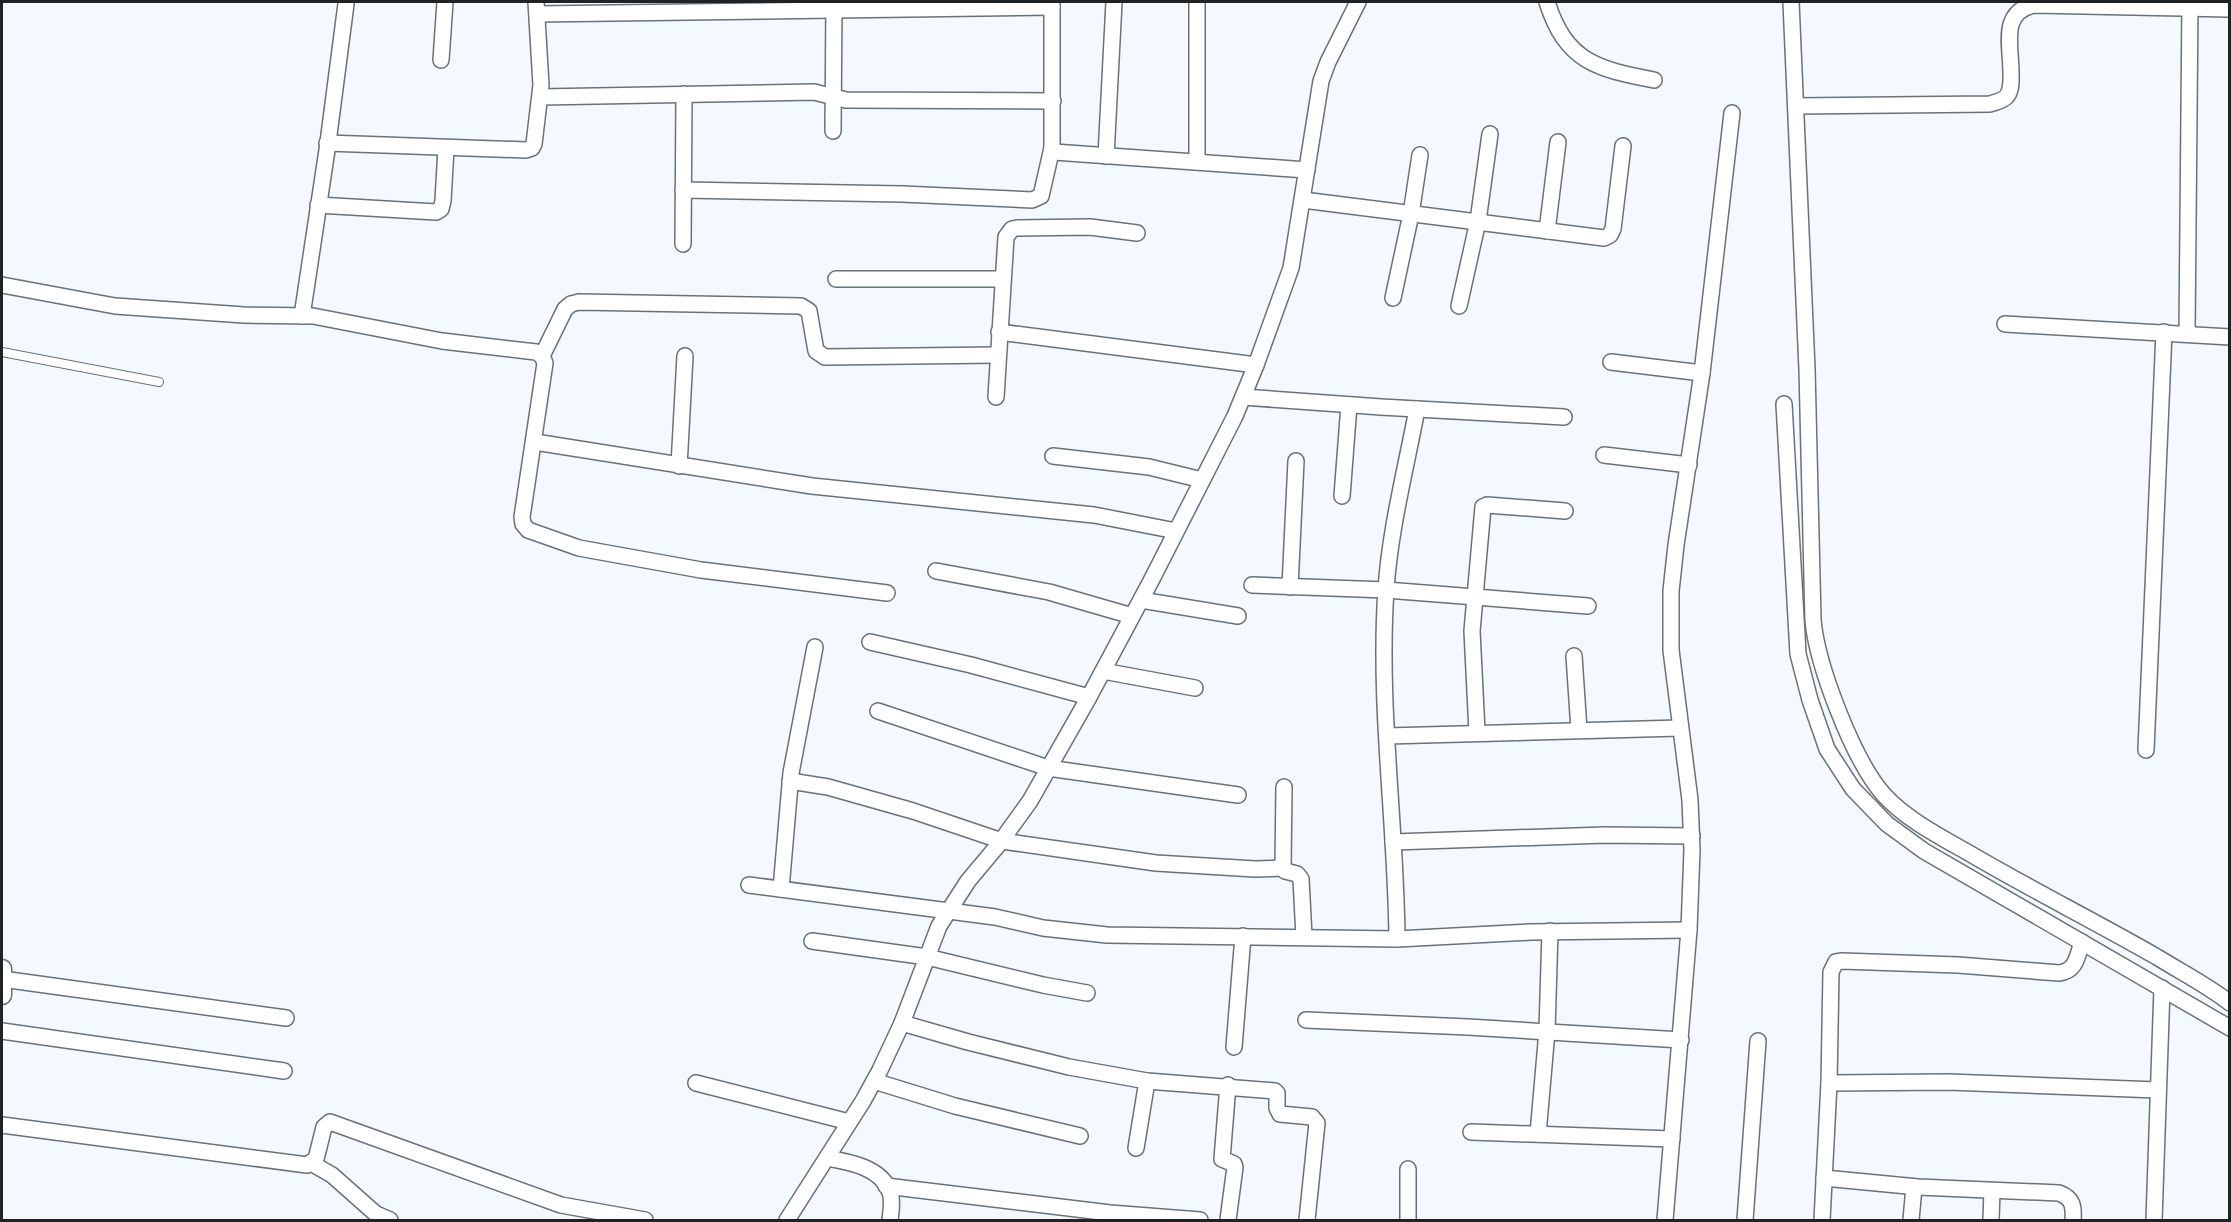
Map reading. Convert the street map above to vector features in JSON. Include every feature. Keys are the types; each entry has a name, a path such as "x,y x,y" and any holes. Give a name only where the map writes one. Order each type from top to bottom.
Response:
{"street":[{"path":"441,60 446,2"},
{"path":"1106,156 1114,2"},
{"path":"1197,2 1197,162"},
{"path":"791,1220 874,1081 902,1023 947,911 1030,801 1141,600 1235,416 1291,268 1321,81 1358,2"},
{"path":"1547,2 1559,32 1571,48 1590,62 1612,72 1654,80"},
{"path":"1791,2 1815,638 1839,711 1872,779 1884,795 1913,819 2008,876 2129,941 2213,990 2229,1003"},
{"path":"302,316 346,4"},
{"path":"327,143 526,150 532,148 540,97 536,8 1052,4 1052,148 1041,196 1032,200 902,194 684,190"},
{"path":"1796,106 1990,104 2001,101 2008,95 2011,85 2010,23 2014,14 2022,8 2034,5 2190,4 2229,9"},
{"path":"2187,334 2190,4"},
{"path":"833,131 834,6"},
{"path":"540,97 814,92 846,100 1053,101"},
{"path":"683,244 684,94"},
{"path":"1665,1221 1689,930 1692,836 1686,762 1671,650 1671,591 1702,373 1732,113"},
{"path":"1459,306 1478,221 1490,134"},
{"path":"1547,231 1558,142"},
{"path":"1303,200 1604,238 1613,230 1623,146"},
{"path":"318,205 436,212 441,209 443,201 446,148"},
{"path":"1052,148 1058,153 1307,170"},
{"path":"1393,298 1411,214 1420,155"},
{"path":"996,397 1006,237 1012,229 1090,227 1137,233"},
{"path":"836,279 1002,279"},
{"path":"2,285 115,306 244,315 312,316 442,341 536,352 542,356"},
{"path":"887,593 701,570 579,548 535,534 523,524 522,517 544,370 542,356 566,309 571,304 579,302 801,306 809,311 816,351 825,357 998,355"},
{"path":"2005,324 2229,337"},
{"path":"999,332 1256,365"},
{"path":"2146,750 2164,332"},
{"path":"679,466 685,356"},
{"path":"1611,362 1702,373"},
{"path":"1243,397 1564,417"},
{"path":"1784,404 1798,654 1810,700 1827,749 1853,789 1887,824 1924,851 2229,1028"},
{"path":"1342,496 1349,405"},
{"path":"1397,939 1385,678 1386,590 1393,537 1417,409"},
{"path":"534,442 812,486 1094,515 1176,531"},
{"path":"1604,455 1689,465"},
{"path":"1053,456 1149,467 1202,480"},
{"path":"1290,586 1296,461"},
{"path":"1477,732 1472,632 1483,507 1487,505 1565,511"},
{"path":"936,571 1049,592 1132,616"},
{"path":"1252,585 1386,590 1588,606"},
{"path":"1141,600 1238,616"},
{"path":"870,642 971,665 1089,697"},
{"path":"781,889 790,781 815,647"},
{"path":"1574,656 1579,730"},
{"path":"1103,671 1195,688"},
{"path":"878,711 1048,768 1238,795"},
{"path":"1387,735 1680,728"},
{"path":"790,781 828,788 913,811 1002,841 1156,863 1255,869 1284,868"},
{"path":"1284,787 1284,868 1285,872 1297,874 1301,879 1304,937"},
{"path":"1393,842 1594,835 1692,836"},
{"path":"749,885 995,917 1043,928 1107,935 1397,939 1550,931 1689,930"},
{"path":"1538,1134 1547,1031 1550,931"},
{"path":"1234,1047 1243,936"},
{"path":"812,941 927,957 1043,985 1087,993"},
{"path":"1822,1221 1829,1083 1831,972 1836,962 1904,962 2059,973 2073,968 2082,942"},
{"path":"2,969 2,995"},
{"path":"2,979 286,1018"},
{"path":"2154,1221 2162,988"},
{"path":"1306,1020 1547,1031 1681,1040"},
{"path":"902,1023 1037,1059 1146,1081 1272,1089 1277,1093 1277,1108 1280,1114 1312,1117 1316,1120 1307,1221"},
{"path":"2,1031 284,1071"},
{"path":"1745,1221 1758,1041"},
{"path":"874,1081 955,1106 1080,1136"},
{"path":"1136,1148 1146,1081"},
{"path":"1829,1083 1949,1082 2157,1089"},
{"path":"696,1083 849,1122"},
{"path":"1228,1086 1222,1159 1234,1164 1235,1167 1228,1221"},
{"path":"2,1125 307,1165 316,1159 326,1124 330,1122 561,1205 645,1221"},
{"path":"1471,1132 1672,1139"},
{"path":"827,1158 860,1165 871,1171 886,1186 891,1199 890,1221"},
{"path":"311,1163 332,1176 376,1214 390,1221"},
{"path":"1408,1169 1408,1221"},
{"path":"1824,1178 1914,1187 2059,1193 2067,1196 2072,1202 2073,1221"},
{"path":"886,1186 1110,1214 1200,1221"},
{"path":"1911,1221 1914,1187"},
{"path":"1991,1221 1992,1191"}],"lane":[{"path":"2,352 159,382"}]}
